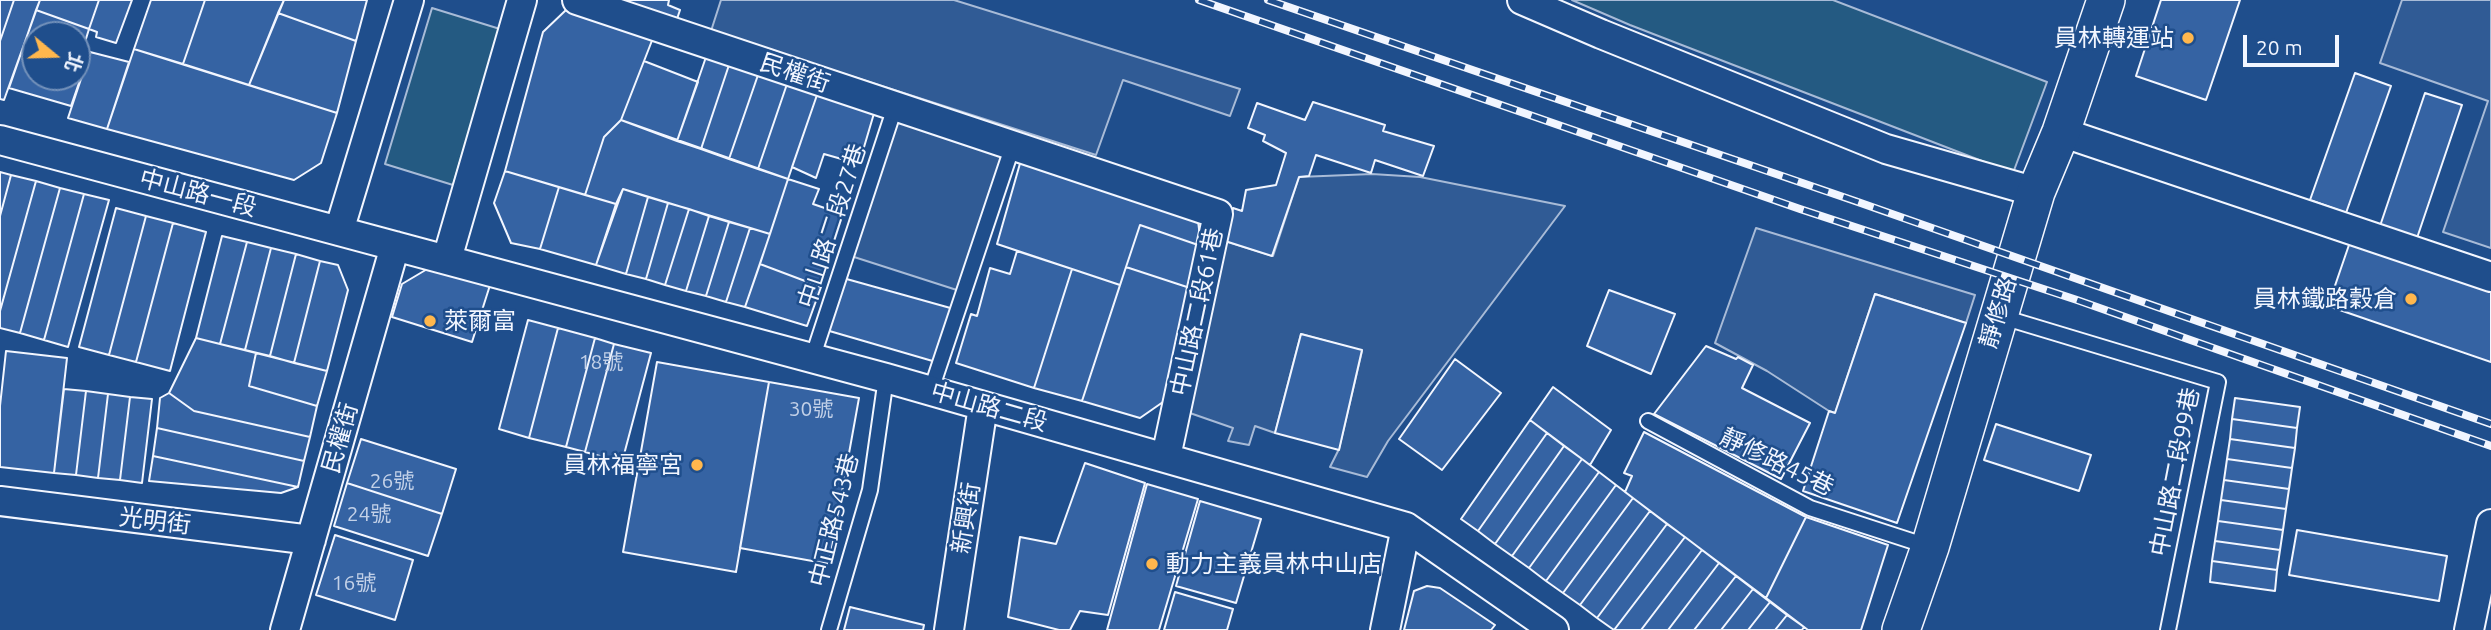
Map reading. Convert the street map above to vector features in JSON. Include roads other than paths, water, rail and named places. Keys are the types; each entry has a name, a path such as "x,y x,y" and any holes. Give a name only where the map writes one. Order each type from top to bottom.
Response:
{"street":[{"path":"339,230 409,0"},
{"path":"447,260 522,0"},
{"name":"民權街","path":"577,0 1013,145"},
{"path":"1521,0 1885,149 2036,192"},
{"name":"靜修路","path":"1901,630 1930,547 1997,315 2036,192 2061,132 2106,0"},
{"path":"2061,132 2491,277"},
{"name":"中山路一段","path":"0,140 395,246"},
{"name":"中山路二段61巷","path":"1013,145 1218,214 1166,457"},
{"name":"中山路二段","path":"395,246 931,390 1406,527 1554,630"},
{"name":"民權街","path":"285,630 395,246"},
{"name":"新興街","path":"949,630 983,406"},
{"name":"光明街","path":"0,501 311,540"},
{"path":"2469,630 2491,524"},
{"path":"1385,630 1406,527"}],"lane":[{"name":"中山路二段27巷","path":"813,359 895,107"},
{"path":"931,390 1013,145"},
{"name":"中山路二段99巷","path":"1997,315 2218,382 2168,630"},
{"name":"中正路543巷","path":"829,630 870,490 886,378"},
{"name":"靜修路45巷","path":"1648,421 1810,508 1930,547"}],"railway":[{"path":"1199,0 1800,209 2077,300 2491,446"},
{"path":"1268,0 1855,201 2491,424"}],"place":[{"name":"員林轉運站","path":"2188,38"},
{"name":"員林鐵路穀倉","path":"2411,299"},
{"name":"萊爾富","path":"430,321"},
{"name":"員林福寧宮","path":"697,465"},
{"name":"動力主義員林中山店","path":"1152,564"}]}
